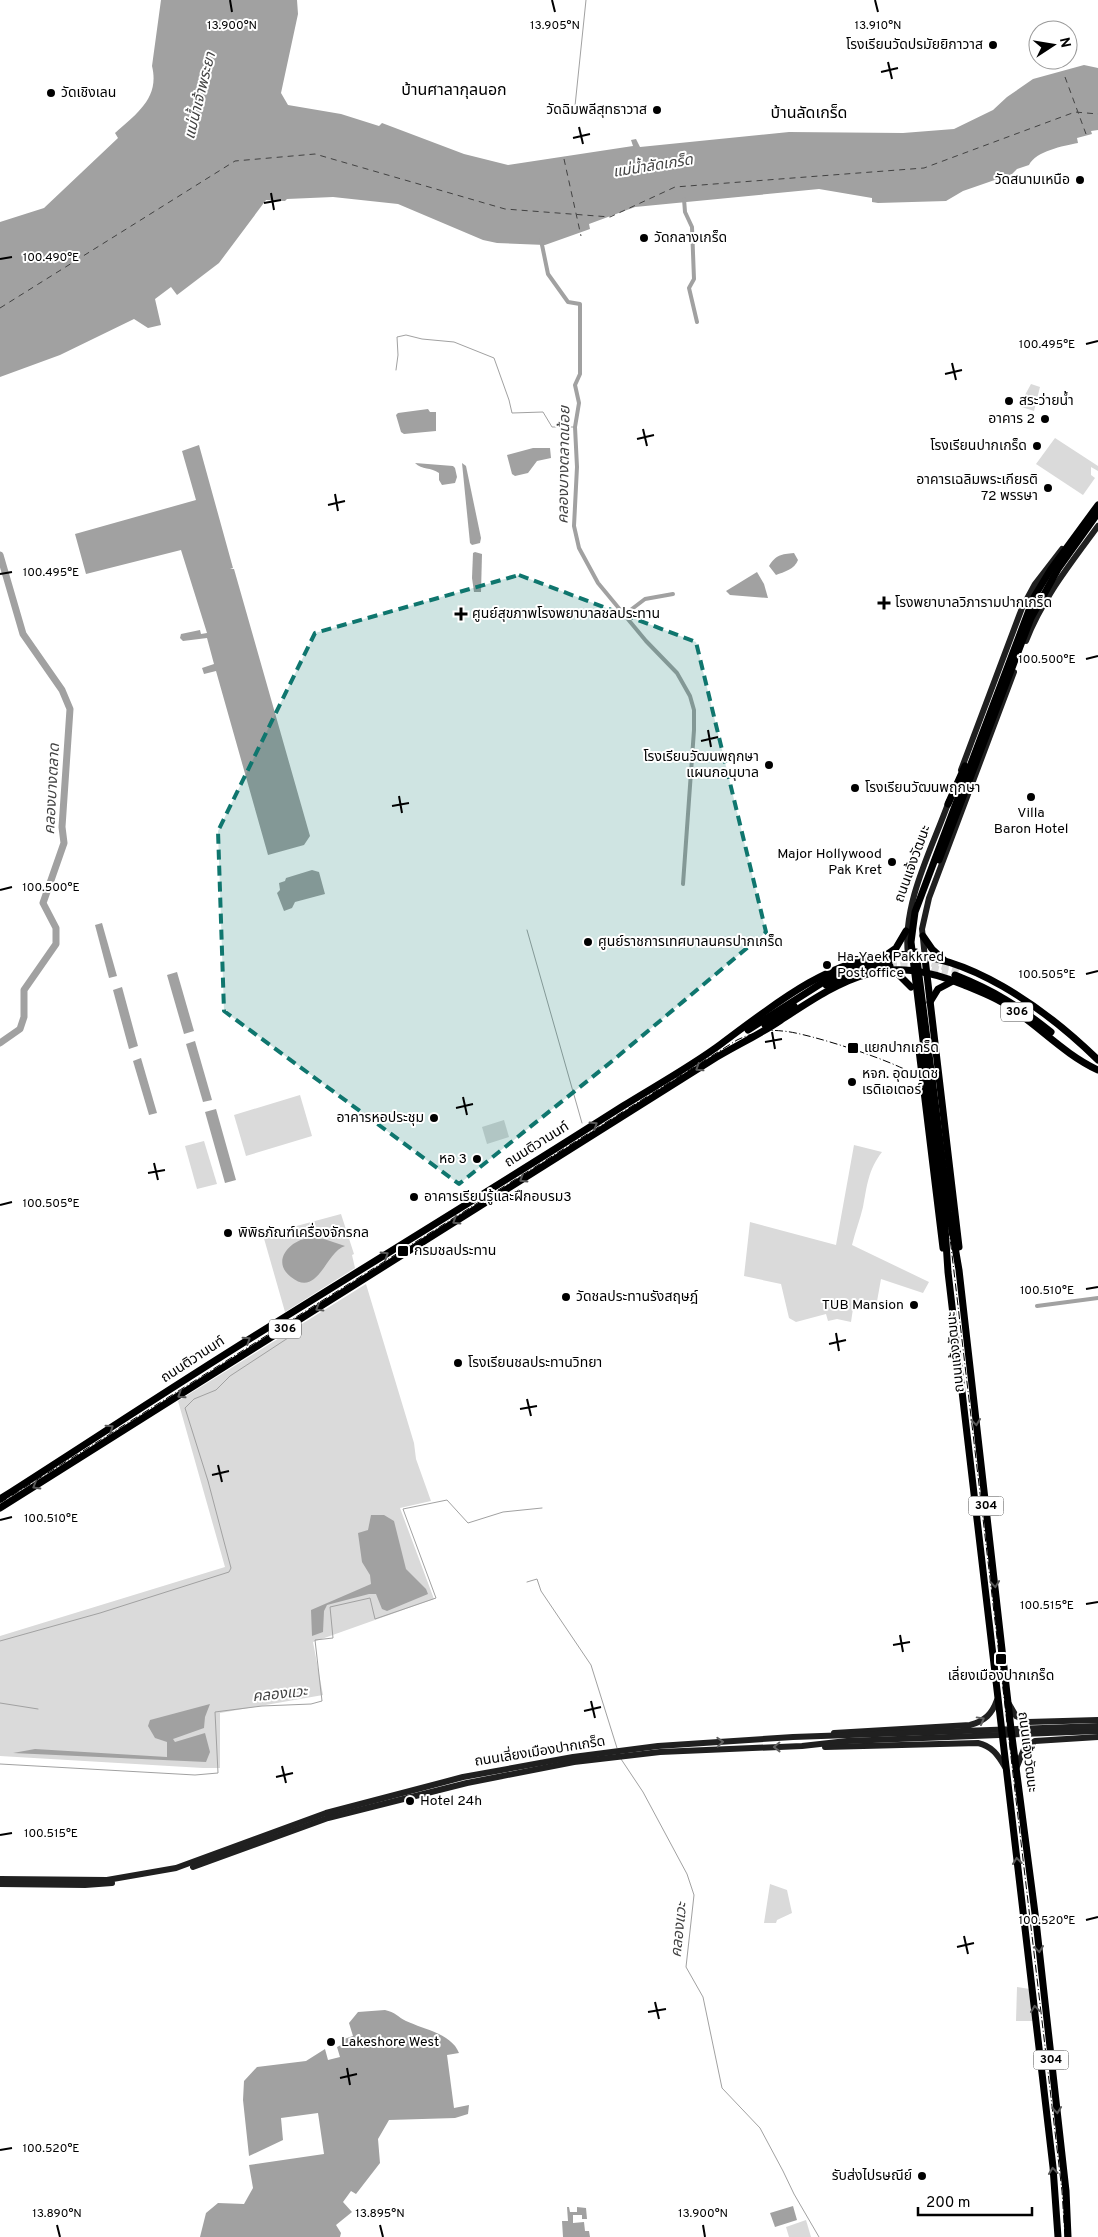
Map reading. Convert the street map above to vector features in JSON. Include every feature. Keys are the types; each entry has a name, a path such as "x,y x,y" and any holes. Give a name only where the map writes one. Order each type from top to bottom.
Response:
{"main road":[{"name":"ถนนแจ้งวัฒนะ","path":"948,1272 940,1229 909,970 906,931 910,907 1009,639 1026,600 1041,576 1098,500"},
{"name":"ถนนแจ้งวัฒนะ","path":"960,1270 950,1217 911,951 912,922 1034,597 1051,569 1098,505"},
{"name":"ถนนแจ้งวัฒนะ","path":"1058,2237 1053,2166 948,1272 934,1110 916,951 916,933 919,914 1030,618 1053,576 1098,513"},
{"path":"1033,624 1047,590 1096,527 1098,520"},
{"path":"948,804 956,789 1027,604 1034,590 1051,569"},
{"name":"ถนนแจ้งวัฒนะ","path":"1033,624 934,885 923,919 923,936 956,1221 1010,1728 1066,2191 1068,2237"},
{"path":"920,880 925,887 930,888 934,885"},
{"path":"906,931 888,963 911,988"},
{"path":"923,936 932,950 946,961"},
{"name":"ถนนติวานนท์","path":"0,1508 730,1049 762,1032 830,988 888,963 908,955 946,961 1000,984 1024,999 1063,1029 1098,1062"},
{"name":"ถนนติวานนท์","path":"0,1499 835,975 856,967 888,963 909,970 955,976"},
{"path":"930,1002 938,989 955,976"},
{"name":"306","path":"955,976 989,983 1021,1002 1098,1062"},
{"name":"306","path":"955,976 987,988 1010,1000 1098,1070"},
{"path":"919,1045 920,1041 925,1038 935,1042"},
{"path":"541,1158 544,1166"},
{"path":"493,1188 498,1195"},
{"path":"69,1454 72,1464"},
{"path":"793,1737 847,1731 981,1722 992,1713 998,1700"},
{"path":"1008,1703 1016,1716 1028,1722 1098,1720"},
{"path":"1053,1721 1047,1729 1048,1734 1056,1739"},
{"path":"955,1725 963,1732 961,1740 956,1744"},
{"name":"ถนนเลี่ยงเมืองปากเกร็ด","path":"623,1753 802,1746 895,1737 1098,1726"},
{"path":"1001,1729 1005,1734 1008,1733 1010,1728"},
{"name":"ถนนเลี่ยงเมืองปากเกร็ด","path":"0,1884 85,1886 142,1880 178,1872 338,1816 467,1783 658,1746 793,1737 895,1737 1098,1731"},
{"path":"1016,1769 1024,1749 1035,1741 1098,1737"},
{"path":"1002,1742 1003,1739 1008,1738 1012,1743"},
{"path":"802,1746 986,1745 1000,1756 1005,1767"},
{"name":"ถนนเลี่ยงเมืองปากเกร็ด","path":"0,1879 106,1880 176,1868 326,1813 413,1789 521,1766 612,1755"}],"highlighted area":[{"path":"519,575 696,642 766,932 611,1062 459,1184 224,1011 218,831 315,633"}],"shaded area":[{"path":"1031,384 1040,387 1034,411 1019,406"},
{"path":"1055,438 1098,466 1098,471 1091,467 1091,475 1095,478 1083,495 1036,464"},
{"path":"300,1095 312,1136 246,1156 234,1115"},
{"path":"504,1120 509,1137 487,1144 482,1127"},
{"path":"204,1141 217,1184 197,1189 185,1146"},
{"path":"854,1145 882,1152 869,1178 862,1212 852,1245 929,1282 923,1293 881,1279 876,1307 854,1302 851,1322 837,1319 828,1321 826,1314 796,1322 789,1318 781,1284 744,1276 750,1222 836,1245"},
{"path":"341,1214 354,1254 352,1255 355,1268 285,1312 263,1235"},
{"path":"366,1284 414,1443 416,1459 431,1501 400,1508 434,1599 313,1642 323,1695 220,1713 220,1768 0,1756 0,1636 225,1567 178,1401"},
{"path":"770,1884 787,1890 792,1913 777,1920 776,1923 764,1923"},
{"path":"1017,1987 1030,1989 1034,2021 1016,2021"},
{"path":"806,2220 811,2237 789,2237 786,2227"}],"water":[{"path":"161,0 297,0 298,14 281,93 288,105 341,114 379,126 382,123 464,154 508,165 633,146 631,140 636,139 640,147 789,132 903,133 954,129 993,110 1007,97 1033,79 1066,70 1078,70 1078,67 1084,65 1098,68 1098,130 1091,131 1092,134 1077,138 1078,143 1038,156 1029,165 1017,169 1012,174 963,191 946,201 878,203 872,202 872,198 819,189 635,207 589,224 590,229 545,245 497,243 483,240 398,204 333,197 287,199 285,201 266,200 219,263 177,295 171,287 155,299 161,325 148,328 134,319 60,355 0,377 0,222 44,208 118,138 115,133 138,112 149,96 153,87 154,77 152,66"},
{"path":"428,409 430,412 436,412 436,431 404,434 401,432 396,415 398,413"},
{"path":"199,445 233,568 230,569 234,569 310,836 304,845 268,855 216,671 204,674 202,668 214,664 207,638 183,641 180,638 181,634 200,630 201,634 207,633 181,550 86,574 75,534 196,500 182,451"},
{"path":"533,448 550,448 551,458 537,461 528,473 515,476 512,474 507,455"},
{"path":"415,463 453,466 457,477 455,483 442,485 439,480 439,473"},
{"path":"462,463 466,466 481,538 480,543 472,545 470,543"},
{"path":"473,553 482,554 481,592 474,592 472,578"},
{"path":"794,553 798,560 797,563 789,570 776,575 769,566 774,559"},
{"path":"757,572 764,584 768,598 730,595 726,591"},
{"path":"312,870 319,872 325,894 295,902 292,908 284,911 277,893 280,890 279,883 285,881 286,878"},
{"path":"102,923 117,976 109,978 95,925"},
{"path":"177,972 194,1031 184,1034 167,975"},
{"path":"122,987 138,1046 129,1049 113,990"},
{"path":"195,1041 212,1100 203,1102 186,1044"},
{"path":"141,1058 157,1113 149,1115 133,1061"},
{"path":"216,1109 236,1180 225,1183 205,1112"},
{"path":"310,1238 324,1239 345,1246 332,1256 315,1278 308,1282 300,1282 285,1271 282,1264 283,1258 290,1247 296,1242"},
{"path":"371,1515 384,1515 394,1521 406,1569 426,1589 428,1594 387,1611 382,1609 376,1594 369,1594 327,1605 324,1611 323,1632 312,1636 311,1610 371,1584 370,1575 362,1562 358,1533 368,1530"},
{"path":"210,1704 205,1717 204,1728 173,1739 175,1742 205,1733 210,1752 206,1762 13,1753 35,1749 167,1757 167,1742 155,1738 148,1726 150,1720"},
{"path":"385,2010 444,2037 455,2046 459,2053 447,2055 454,2108 469,2105 468,2114 455,2118 389,2120 378,2139 380,2163 356,2194 351,2191 343,2202 352,2212 336,2225 341,2233 340,2237 200,2237 206,2213 218,2203 244,2204 253,2188 249,2165 324,2154 318,2113 281,2118 283,2140 249,2156 243,2100 244,2081 257,2067 306,2061 325,2049 328,2060 340,2057 337,2047 343,2044 344,2039 353,2036 349,2023 358,2012"},
{"path":"793,2206 797,2220 775,2227 770,2213"},
{"path":"567,2207 569,2207 570,2212 577,2212 577,2207 586,2208 587,2219 582,2219 582,2215 573,2215 573,2223 584,2222 585,2231 589,2231 590,2237 563,2237 562,2221 568,2221"}],"waterway":[{"path":"575,106 586,0"},
{"path":"684,199 685,212 692,227 694,279 689,288 697,322"},
{"name":"คลองบางตลาดน้อย","path":"541,240 548,274 568,302 580,304 580,374 575,385 579,403 575,427 577,467 574,526 579,548 598,583 646,641 677,673 690,696 694,710 683,884"},
{"path":"396,370 398,355 397,337 406,335 422,339 454,342 494,358 512,413 543,412 552,427 575,427"},
{"name":"คลองบางตลาด","path":"0,555 23,634 62,690 70,709 62,827 64,843 43,903 56,928 56,944 24,990 24,1017 20,1029 0,1043"},
{"path":"624,615 645,599 673,594"},
{"path":"527,930 582,1123"},
{"path":"1037,1306 1098,1298"},
{"path":"0,1641 100,1613 229,1572 231,1568 208,1481 185,1408 194,1399 216,1390 230,1376 288,1338"},
{"name":"คลองแวะ","path":"0,1764 195,1775 218,1773 215,1712 262,1706 311,1704 322,1701 315,1640 333,1638 330,1607 370,1598 375,1619 436,1598 403,1509 447,1500 468,1523 503,1512 542,1508"},
{"name":"คลองแวะ","path":"527,1582 537,1579 541,1591 591,1665 617,1748"},
{"path":"0,1703 38,1709"},
{"name":"คลองแวะ","path":"621,1759 643,1792 687,1874 694,1895 686,1967 703,1997 722,2088 760,2128 794,2194 819,2237"}],"ferry route":[{"path":"1065,77 1086,134"},
{"path":"0,308 235,161 315,154 505,209 610,217 675,187 924,168 1075,112 1098,114"},
{"path":"564,159 581,236"}],"tunnel":[{"path":"890,960 928,962 959,971"},
{"path":"890,966 923,966 948,972"}],"railway":[{"path":"0,1503 737,1040 765,1031 794,1033 876,1057 896,1065 921,1079 931,1093 935,1110 1062,2191 1065,2237"}],"place":[{"name":"โรงเรียนวัดปรมัยยิกาวาส","path":"993,45"},
{"name":"วัดเชิงเลน","path":"51,93"},
{"name":"วัดฉิมพลีสุทธาวาส","path":"657,110"},
{"name":"วัดสนามเหนือ","path":"1080,180"},
{"name":"วัดกลางเกร็ด","path":"644,238"},
{"name":"สระว่ายน้ำ","path":"1009,401"},
{"name":"อาคาร 2","path":"1045,419"},
{"name":"โรงเรียนปากเกร็ด","path":"1037,446"},
{"name":"อาคารเฉลิมพระเกียรติ 72 พรรษา","path":"1048,488"},
{"name":"โรงพยาบาลวิภารามปากเกร็ด","path":"884,603"},
{"name":"ศูนย์สุขภาพโรงพยาบาลชลประทาน","path":"461,614"},
{"name":"โรงเรียนวัฒนพฤกษา แผนกอนุบาล","path":"769,765"},
{"name":"โรงเรียนวัฒนพฤกษา","path":"855,788"},
{"name":"Villa Baron Hotel","path":"1031,797"},
{"name":"Major Hollywood Pak Kret","path":"892,862"},
{"name":"ศูนย์ราชการเทศบาลนครปากเกร็ด","path":"588,942"},
{"name":"Ha-Yaek Pakkred Post office","path":"827,965"},
{"name":"แยกปากเกร็ด","path":"853,1048"},
{"name":"หจก. อุดมเดช เรดิเอเตอร์","path":"852,1082"},
{"name":"อาคารหอประชุม","path":"434,1118"},
{"name":"หอ 3","path":"477,1159"},
{"name":"อาคารเรียนรู้และฝึกอบรม3","path":"414,1197"},
{"name":"พิพิธภัณฑ์เครื่องจักรกล","path":"228,1233"},
{"name":"กรมชลประทาน","path":"403,1251"},
{"name":"วัดชลประทานรังสฤษฎ์","path":"566,1297"},
{"name":"TUB Mansion","path":"914,1305"},
{"name":"โรงเรียนชลประทานวิทยา","path":"458,1363"},
{"name":"เลี่ยงเมืองปากเกร็ด","path":"1001,1659"},
{"name":"Hotel 24h","path":"410,1801"},
{"name":"Lakeshore West","path":"331,2042"},
{"name":"รับส่งไปรษณีย์","path":"922,2176"}],"district":[{"name":"บ้านศาลากุลนอก","path":"454,91"},
{"name":"บ้านลัดเกร็ด","path":"809,114"}],"water label":[{"name":"แม่น้ำเจ้าพระยา","path":"201,96"},
{"name":"แม่น้ำลัดเกร็ด","path":"653,167"}]}
